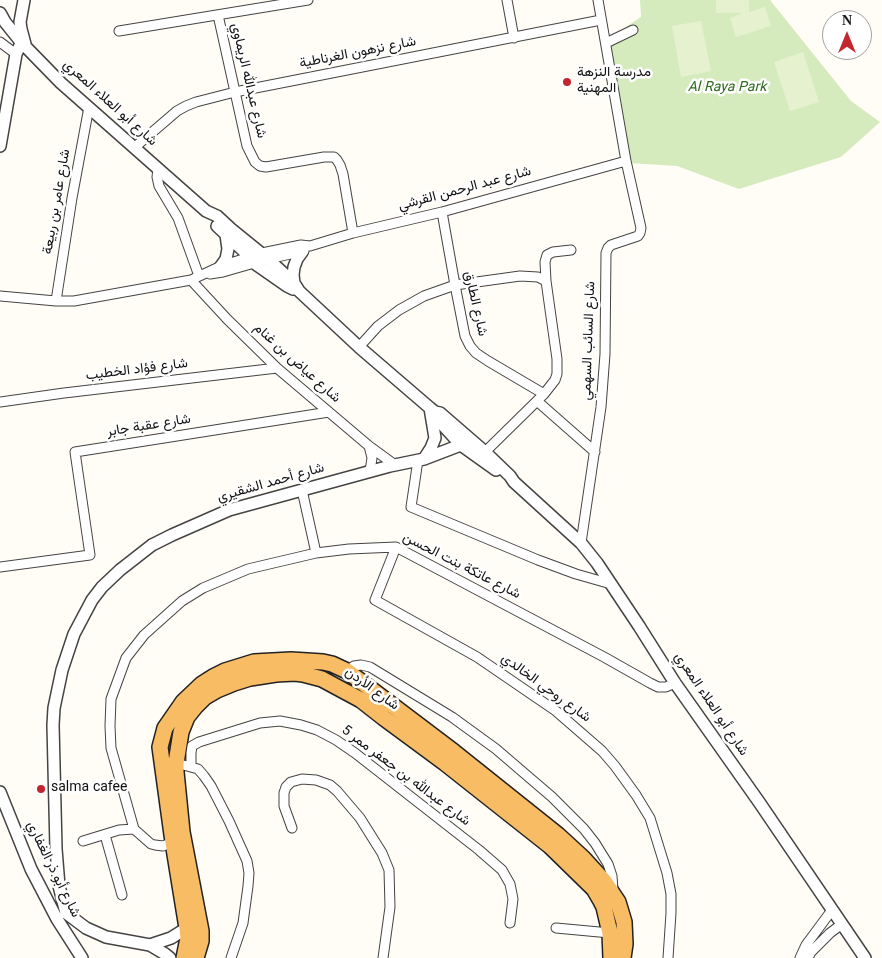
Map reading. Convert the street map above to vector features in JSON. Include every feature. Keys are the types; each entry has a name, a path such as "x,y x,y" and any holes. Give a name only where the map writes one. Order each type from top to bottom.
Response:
{"highway":[{"name":"شارع الأردن","path":"184,958 188,938 187,928 172,842 160,748 165,728 183,702 193,692 225,670 254,662 308,660 332,664 347,671 550,846 594,889 604,907 610,933 611,958"},
{"name":"شارع الأردن","path":"196,958 200,932 182,832 178,792 184,765 181,732 194,707 205,697 234,682 276,674 295,673 322,679 361,700 384,718 449,758 558,835 584,858 604,881 618,902 624,922 625,944 623,958"}],"street":[{"path":"0,146 22,46 20,22 24,0"},
{"path":"119,30 308,0"},
{"path":"507,0 514,38"},
{"path":"598,0 626,161"},
{"name":"شارع أبو العلاء المعري","path":"0,13 22,46 61,83 206,211 213,222 252,260 287,286 296,287"},
{"name":"شارع عبدالله الريماوي","path":"218,15 247,146 254,162 266,167 331,157 337,160 345,183 353,233"},
{"name":"شارع نزهون الغرناطية","path":"135,147 177,111 196,102 235,92 601,20"},
{"path":"606,44 633,30"},
{"path":"0,42 22,46"},
{"name":"شارع عامر بن ربيعة","path":"56,301 89,107"},
{"name":"شارع عبد الرحمن القرشي","path":"0,296 74,301 214,274 301,245 306,249 353,233 442,212 626,161"},
{"name":"شارع السائب السهمي","path":"581,543 601,407 605,354 606,253 611,245 638,236 641,228 626,161"},
{"path":"158,168 157,178 159,186 178,218 198,277"},
{"name":"شارع أبو العلاء المعري","path":"206,211 217,216 265,256 360,347 432,410 440,413 466,443 514,482 581,543 597,563 675,683 865,958"},
{"name":"شارع الطارق","path":"442,212 465,336 470,346 476,353 488,361 544,394"},
{"path":"221,266 226,259 228,248 226,235"},
{"path":"296,287 293,275 294,267 297,259 306,249"},
{"path":"485,452 544,394 555,380 558,366 546,281 545,258 553,252 571,250"},
{"name":"شارع عبد الرحمن القرشي","path":"198,277 221,266 252,260"},
{"path":"360,347 378,326 399,310 424,296 455,285 520,276 538,277 546,281"},
{"name":"شارع عياض بن غنام","path":"198,277 227,319 277,368 369,446 395,465"},
{"name":"شارع فؤاد الخطيب","path":"0,402 277,368"},
{"path":"537,401 595,452"},
{"path":"432,410 434,438 432,448 421,459 411,507 538,560 611,584"},
{"name":"شارع عقبة جابر","path":"0,568 90,555 75,452 329,412"},
{"name":"شارع أبو العلاء المعري","path":"466,443 485,452 514,482"},
{"name":"شارع أحمد الشقيري","path":"150,944 114,939 86,928 66,913 59,886 56,849 54,708 62,670 74,634 92,600 102,587 120,570 152,545 172,534 229,510 421,459 466,443"},
{"path":"369,446 372,458 370,471"},
{"path":"302,490 316,553"},
{"name":"شارع عاتكة بنت الحسن","path":"134,828 111,748 111,699 126,658 144,635 182,601 203,588 248,569 316,553 349,549 396,547 658,687 666,687 675,683"},
{"name":"شارع روحي الخالدي","path":"396,547 375,600 476,657 556,711 602,751 636,795 650,818 667,872 672,913 668,958"},
{"path":"347,671 354,666 370,667 452,717 496,749 552,797 584,828 608,864 612,876 613,893"},
{"name":"شارع عبدالله بن جعفر ممر 5","path":"184,765 192,746 199,742 260,723 280,721 317,730 355,753 502,870 510,884 513,899 510,923"},
{"path":"184,765 198,769 210,786 229,821 247,861 249,873 243,923 231,958"},
{"path":"292,828 284,806 284,793 286,787 291,782 302,779 316,780 330,785 360,818 382,853 389,870 390,907 383,958"},
{"name":"شارع أبو ذر الغفاري","path":"0,792 31,869 57,919 82,958"},
{"path":"83,841 119,830 134,828 151,844 163,846 172,842"},
{"path":"105,835 122,896"},
{"path":"808,953 832,910"},
{"path":"800,958 842,924"},
{"path":"150,944 170,938 187,928"},
{"path":"556,928 610,933"},
{"path":"150,944 170,958"}],"green space":[{"name":"Al Raya Park","path":"640,0 770,0 851,101 880,122 841,157 739,189 677,166 629,163 605,41 641,17"},
{"path":"716,0 749,0 749,12 765,7 771,26 736,37 730,18 743,13 716,13"},
{"path":"701,21 711,71 681,77 672,26"},
{"path":"803,52 819,102 790,111 774,62"}],"place":[{"name":"مدرسة النزهة المهنية","path":"567,82"},
{"name":"salma cafee","path":"41,789"}]}
